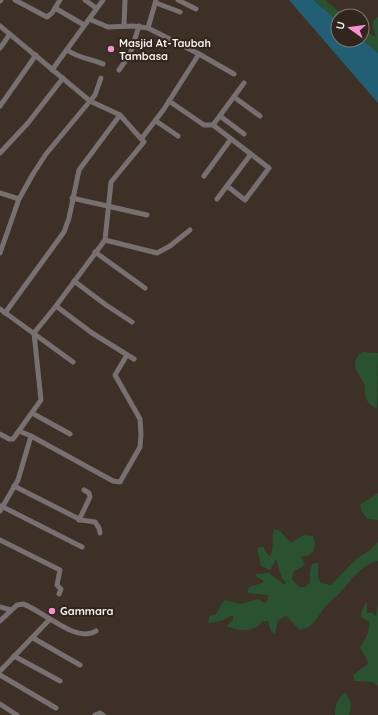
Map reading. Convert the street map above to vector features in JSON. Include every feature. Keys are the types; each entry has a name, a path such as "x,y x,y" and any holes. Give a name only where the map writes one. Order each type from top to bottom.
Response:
{"street":[{"path":"16,0 47,17 60,0"},
{"path":"85,0 96,8"},
{"path":"52,70 103,0"},
{"path":"124,26 125,0"},
{"path":"178,0 196,9"},
{"path":"148,28 156,2 180,12"},
{"path":"55,8 84,25"},
{"path":"88,19 108,27 139,26 148,28 234,74"},
{"path":"0,26 90,101 120,115 142,139 144,144 111,182 104,240 56,306 34,333 42,397 19,431 10,440 0,434"},
{"path":"118,70 130,54 139,26"},
{"path":"0,48 10,34"},
{"path":"68,50 80,58 92,59 103,64"},
{"path":"142,139 156,121 199,54"},
{"path":"0,106 36,55"},
{"path":"0,153 28,123 63,78"},
{"path":"0,253 19,199 46,154 95,95 101,78"},
{"path":"213,125 244,84"},
{"path":"234,97 260,116"},
{"path":"169,101 204,125 213,125 269,168 245,200 227,186"},
{"path":"5,313 64,232 69,218 76,176 83,163 120,115"},
{"path":"220,116 244,134"},
{"path":"156,121 178,136"},
{"path":"204,176 231,139"},
{"path":"217,199 251,154"},
{"path":"0,193 19,199"},
{"path":"72,198 147,216"},
{"path":"104,240 157,253 170,246 190,230"},
{"path":"96,252 145,288"},
{"path":"74,281 106,306 132,322"},
{"path":"56,306 92,333 134,359"},
{"path":"0,309 73,362"},
{"path":"19,431 31,436 113,481 120,482 138,451 142,440 140,419 116,375 127,355"},
{"path":"32,413 70,434"},
{"path":"31,436 14,486 1,508 82,547"},
{"path":"14,486 79,520 95,522 100,533"},
{"path":"79,520 89,498 89,493 84,490"},
{"path":"0,540 59,569 60,571 57,585 60,589 59,594"},
{"path":"0,621 17,605 23,604 76,632 88,634 96,631"},
{"path":"0,608 11,610"},
{"path":"0,671 50,619"},
{"path":"33,638 80,665"},
{"path":"14,656 60,681"},
{"path":"0,675 56,708"},
{"path":"0,704 17,715"},
{"path":"96,715 100,713 103,715"}],"green space":[{"path":"313,0 325,0 334,8 330,8 330,14"},
{"path":"378,17 378,53 370,46 370,34 376,37 373,28 373,21"},
{"path":"362,352 378,353 377,409 367,400 365,395 365,386 356,369 355,361"},
{"path":"378,493 378,520 368,519 362,512 360,505"},
{"path":"274,529 280,531 291,543 304,535 313,536 315,542 314,551 309,555 301,557 305,565 293,572 292,579 299,587 306,587 310,582 312,564 318,563 318,578 321,583 331,585 356,559 370,550 378,542 378,561 361,570 326,606 312,625 305,629 300,630 286,616 278,620 275,634 271,631 268,621 263,621 255,628 246,630 227,626 233,619 233,615 221,621 208,623 209,616 215,615 225,600 241,604 258,599 265,603 268,599 268,595 247,593 249,587 264,581 255,574 269,573 285,585 286,582 282,579 276,559 270,570 261,566 257,548 263,546 266,553 270,556"},
{"path":"367,601 367,613 372,613 376,616 378,603 378,686 373,682 355,681 353,675 368,664 366,657 360,648 368,633 369,622 361,617 362,610"},
{"path":"346,693 350,704 349,715 335,715 337,702 340,697"}],"water":[{"path":"289,0 313,0 330,14 330,47"},
{"path":"370,46 378,53 378,103 330,48 370,48"}],"place":[{"name":"Masjid At-Taubah Tambasa","path":"111,49"},
{"name":"Gammara","path":"52,611"}]}
